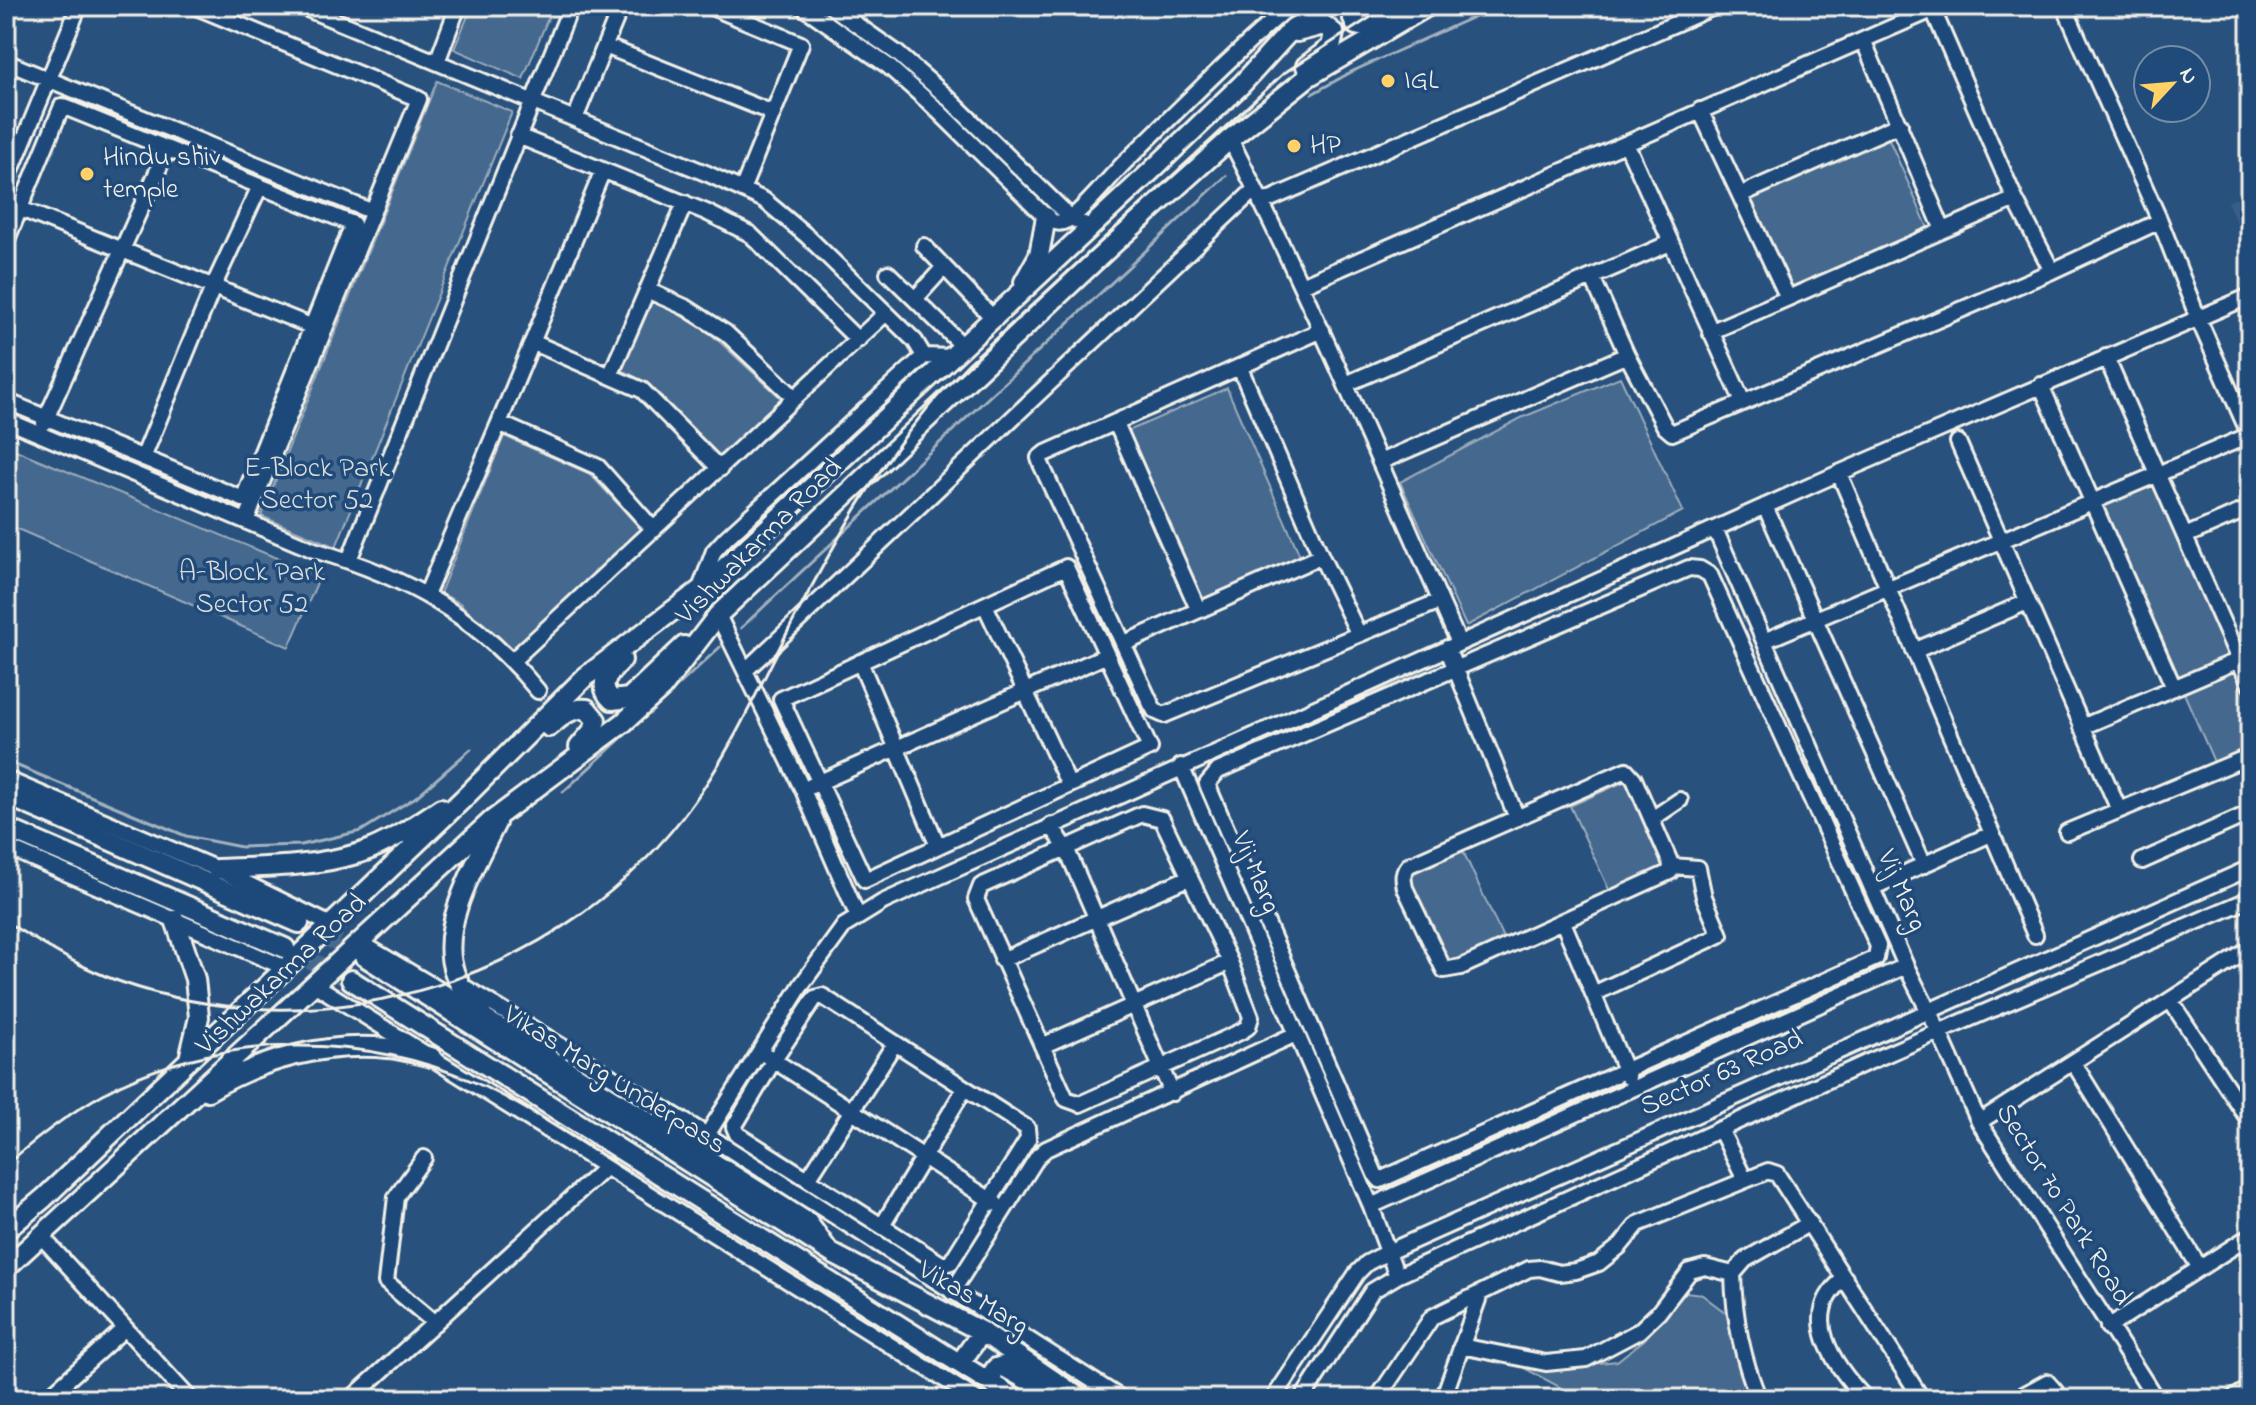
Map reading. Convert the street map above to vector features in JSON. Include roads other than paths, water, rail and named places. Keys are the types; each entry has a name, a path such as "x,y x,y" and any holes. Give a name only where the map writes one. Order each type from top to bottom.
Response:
{"main road":[{"name":"Vishwakarma Road","path":"6,1230 44,1198 286,968 585,677 700,590 1000,313 1242,84 1291,31 1328,6"},
{"path":"1348,6 1356,25 1362,27 1376,24 1403,6"},
{"name":"Vishwakarma Road","path":"6,1268 314,984 361,949 501,813 623,723 662,688 713,621 1110,247 1230,139 1308,77 1428,6"},
{"path":"1291,31 1324,25 1332,30 1334,36 1331,47 1294,75 1291,90"},
{"path":"1000,313 1035,266 1046,217"},
{"path":"651,625 633,651 607,676 604,692 612,700 621,700 639,690 665,662 713,621"},
{"path":"504,757 531,741 567,712 577,708 587,709 596,720 594,729 567,763"},
{"path":"6,795 299,923"},
{"path":"217,869 308,864 361,853 466,795"},
{"path":"482,1015 453,970 451,945 458,900 501,813"},
{"path":"6,828 285,948"},
{"path":"175,920 195,979 199,1017 189,1059"},
{"name":"Vikas Marg Underpass","path":"361,949 833,1254"},
{"name":"Vikas Marg Underpass","path":"351,980 790,1258"},
{"path":"180,1109 245,1073 280,1059 328,1047 390,1048 431,1057"},
{"name":"Vikas Marg","path":"833,1254 982,1332 1081,1399"},
{"path":"790,1258 1016,1399"},
{"path":"960,1363 982,1332"},
{"path":"993,1385 992,1374 1002,1366 1061,1399"}],"street":[{"path":"6,183 79,6"},
{"path":"194,6 419,99 246,521"},
{"path":"300,6 764,200 807,236 915,341 924,356"},
{"path":"437,62 458,6"},
{"path":"349,560 571,6"},
{"path":"575,119 621,6"},
{"path":"709,6 801,44 742,190"},
{"path":"802,6 888,66 1053,223 1071,218 1247,43 1290,6"},
{"path":"830,6 897,53 1071,218 1090,227"},
{"path":"746,670 1258,196 1716,6"},
{"path":"1764,641 2250,435 2198,318 2160,221 2064,6"},
{"path":"1302,285 1937,8 2015,199 2052,271"},
{"path":"1864,42 1943,230"},
{"path":"605,46 773,113"},
{"path":"6,62 373,212"},
{"path":"6,242 13,205 62,106 353,224 243,499 6,401"},
{"path":"1700,110 1788,298"},
{"path":"1740,195 1900,124"},
{"path":"518,136 685,203 750,234 858,340"},
{"path":"1230,139 1302,285 1382,461 1440,601 1453,646 1455,670 1517,818"},
{"path":"6,141 21,147"},
{"path":"1627,145 1743,402"},
{"path":"39,434 167,150"},
{"path":"427,593 603,170"},
{"path":"143,458 214,285 260,186"},
{"path":"1710,332 2015,199"},
{"path":"610,376 685,203"},
{"path":"13,205 313,327"},
{"path":"1592,277 1627,355 1665,427 1672,433 2052,271 2160,221"},
{"path":"1346,384 1670,243"},
{"path":"924,246 944,267 1000,313"},
{"path":"915,299 944,267"},
{"path":"888,273 915,299 958,352"},
{"path":"647,290 687,308 726,333 795,398"},
{"path":"707,1135 802,984 844,926 883,902 1839,473 2250,296"},
{"path":"513,660 886,313"},
{"path":"1322,330 1039,458 1151,704 1155,711 1164,715 1440,601"},
{"path":"532,342 642,390 720,469"},
{"path":"700,590 714,551 726,538 924,356 958,352"},
{"path":"1382,461 1627,355"},
{"path":"2106,357 2250,685"},
{"path":"1240,368 1321,556 1358,633"},
{"path":"2041,385 2174,688"},
{"path":"6,420 314,550 349,560 427,593 477,628 513,660 538,691"},
{"path":"499,423 598,467 654,530"},
{"path":"1116,423 1198,609"},
{"path":"1958,442 2119,810"},
{"path":"1839,473 2035,935"},
{"path":"1765,506 1924,865"},
{"path":"2185,536 2250,508"},
{"name":"Vij Marg","path":"1181,766 1371,1206 1906,966 1715,529"},
{"path":"1125,643 1321,556"},
{"path":"1066,567 1107,655 1150,748 865,880 781,699 1066,567"},
{"path":"1689,568 1700,569 1710,575 1878,946 1876,958 1626,1071 1380,1180 1207,784 1218,771 1689,568"},
{"path":"1914,651 2027,602"},
{"path":"985,605 1069,785"},
{"path":"713,621 746,670 858,917"},
{"path":"803,790 1107,655"},
{"path":"2082,727 2239,660"},
{"path":"860,662 938,846"},
{"path":"2067,832 2250,756"},
{"path":"1626,770 1634,779 1652,819 1672,866 1667,875 1448,971 1441,965 1405,888 1402,876 1409,865 1626,770"},
{"path":"6,779 217,869 331,925"},
{"path":"1652,819 1680,800"},
{"path":"2142,861 2250,813"},
{"path":"1142,814 1162,819 1190,877 1230,962 1251,1017 1248,1027 1080,1104 1066,1099 976,899 981,886 1142,814"},
{"path":"1051,825 1066,848 1172,1093"},
{"path":"1872,888 1991,834"},
{"path":"6,847 286,968"},
{"path":"1593,994 1720,935 1704,897 1698,868 1672,866"},
{"name":"Sector 63 Road","path":"1273,1399 1357,1273 1367,1263 2250,868"},
{"path":"1002,960 1190,877"},
{"name":"Sector 63 Road","path":"1303,1398 1372,1291 1397,1276 1939,1032 2250,899"},
{"path":"1563,922 1634,1089"},
{"path":"361,949 482,1015 809,1221 833,1254"},
{"path":"1979,1122 2250,949"},
{"path":"1042,1046 1230,962"},
{"name":"Sector 70 Park Road","path":"1906,966 1979,1122 2156,1399"},
{"path":"314,984 976,1399"},
{"path":"460,984 707,1135 1122,1399"},
{"path":"822,996 1027,1128 1028,1139 951,1262 943,1265 737,1134 734,1127 774,1060 815,998 822,996"},
{"path":"2170,1000 2250,1122"},
{"path":"952,1292 1038,1156 1046,1149 1296,1034"},
{"path":"808,1179 895,1043"},
{"path":"760,1051 1004,1209"},
{"path":"2073,1062 2200,1268"},
{"path":"882,1226 965,1088"},
{"path":"1720,1129 1745,1180"},
{"path":"424,1158 396,1197 386,1282 435,1323"},
{"path":"351,1399 607,1166"},
{"path":"1377,1399 1432,1317 1529,1269 1568,1272 1599,1263 1620,1246 1638,1224 1768,1171 1777,1174 1922,1399"},
{"path":"1371,1206 1397,1276"},
{"path":"1759,1399 1746,1369 1734,1313 1733,1274 1745,1260 1810,1223"},
{"path":"41,1236 190,1399"},
{"path":"2108,1327 2250,1236"},
{"path":"778,1277 790,1258"},
{"path":"1461,1346 1536,1362 1586,1359 1639,1331 1658,1313 1690,1271 1705,1267 1733,1274"},
{"path":"1845,1278 1832,1287 1824,1299 1822,1325 1837,1364 1866,1399"},
{"path":"1443,1399 1480,1294"},
{"path":"46,1399 125,1328"},
{"path":"2016,1399 2047,1382 2062,1399"},
{"path":"2232,1399 2250,1388"}],"waterway":[{"path":"1312,94 1353,71 1498,6"},
{"path":"741,628 1226,176"},
{"path":"563,792 720,647"},
{"path":"6,761 186,836 241,847 301,845 361,831 416,797 471,749"}],"tunnel":[{"path":"299,923 364,956"},
{"path":"285,949 351,980"}],"railway":[{"path":"6,922 76,963 121,982 199,1002 279,1009 359,1003 437,985 511,956 580,915 641,864 694,802 736,733 856,509 906,434 935,399 969,363 1284,73 1388,6"},
{"path":"6,1165 60,1121 120,1085 162,1068 206,1056 297,1046 343,1048 388,1055 432,1066 474,1082 535,1114 631,1174"}],"place":[{"name":"IGL","path":"1388,81"},
{"name":"HP","path":"1294,146"},
{"name":"Hindu shiv temple","path":"87,174"}],"park label":[{"name":"E-Block Park Sector 52","path":"317,485"},
{"name":"A-Block Park Sector 52","path":"252,589"}]}
